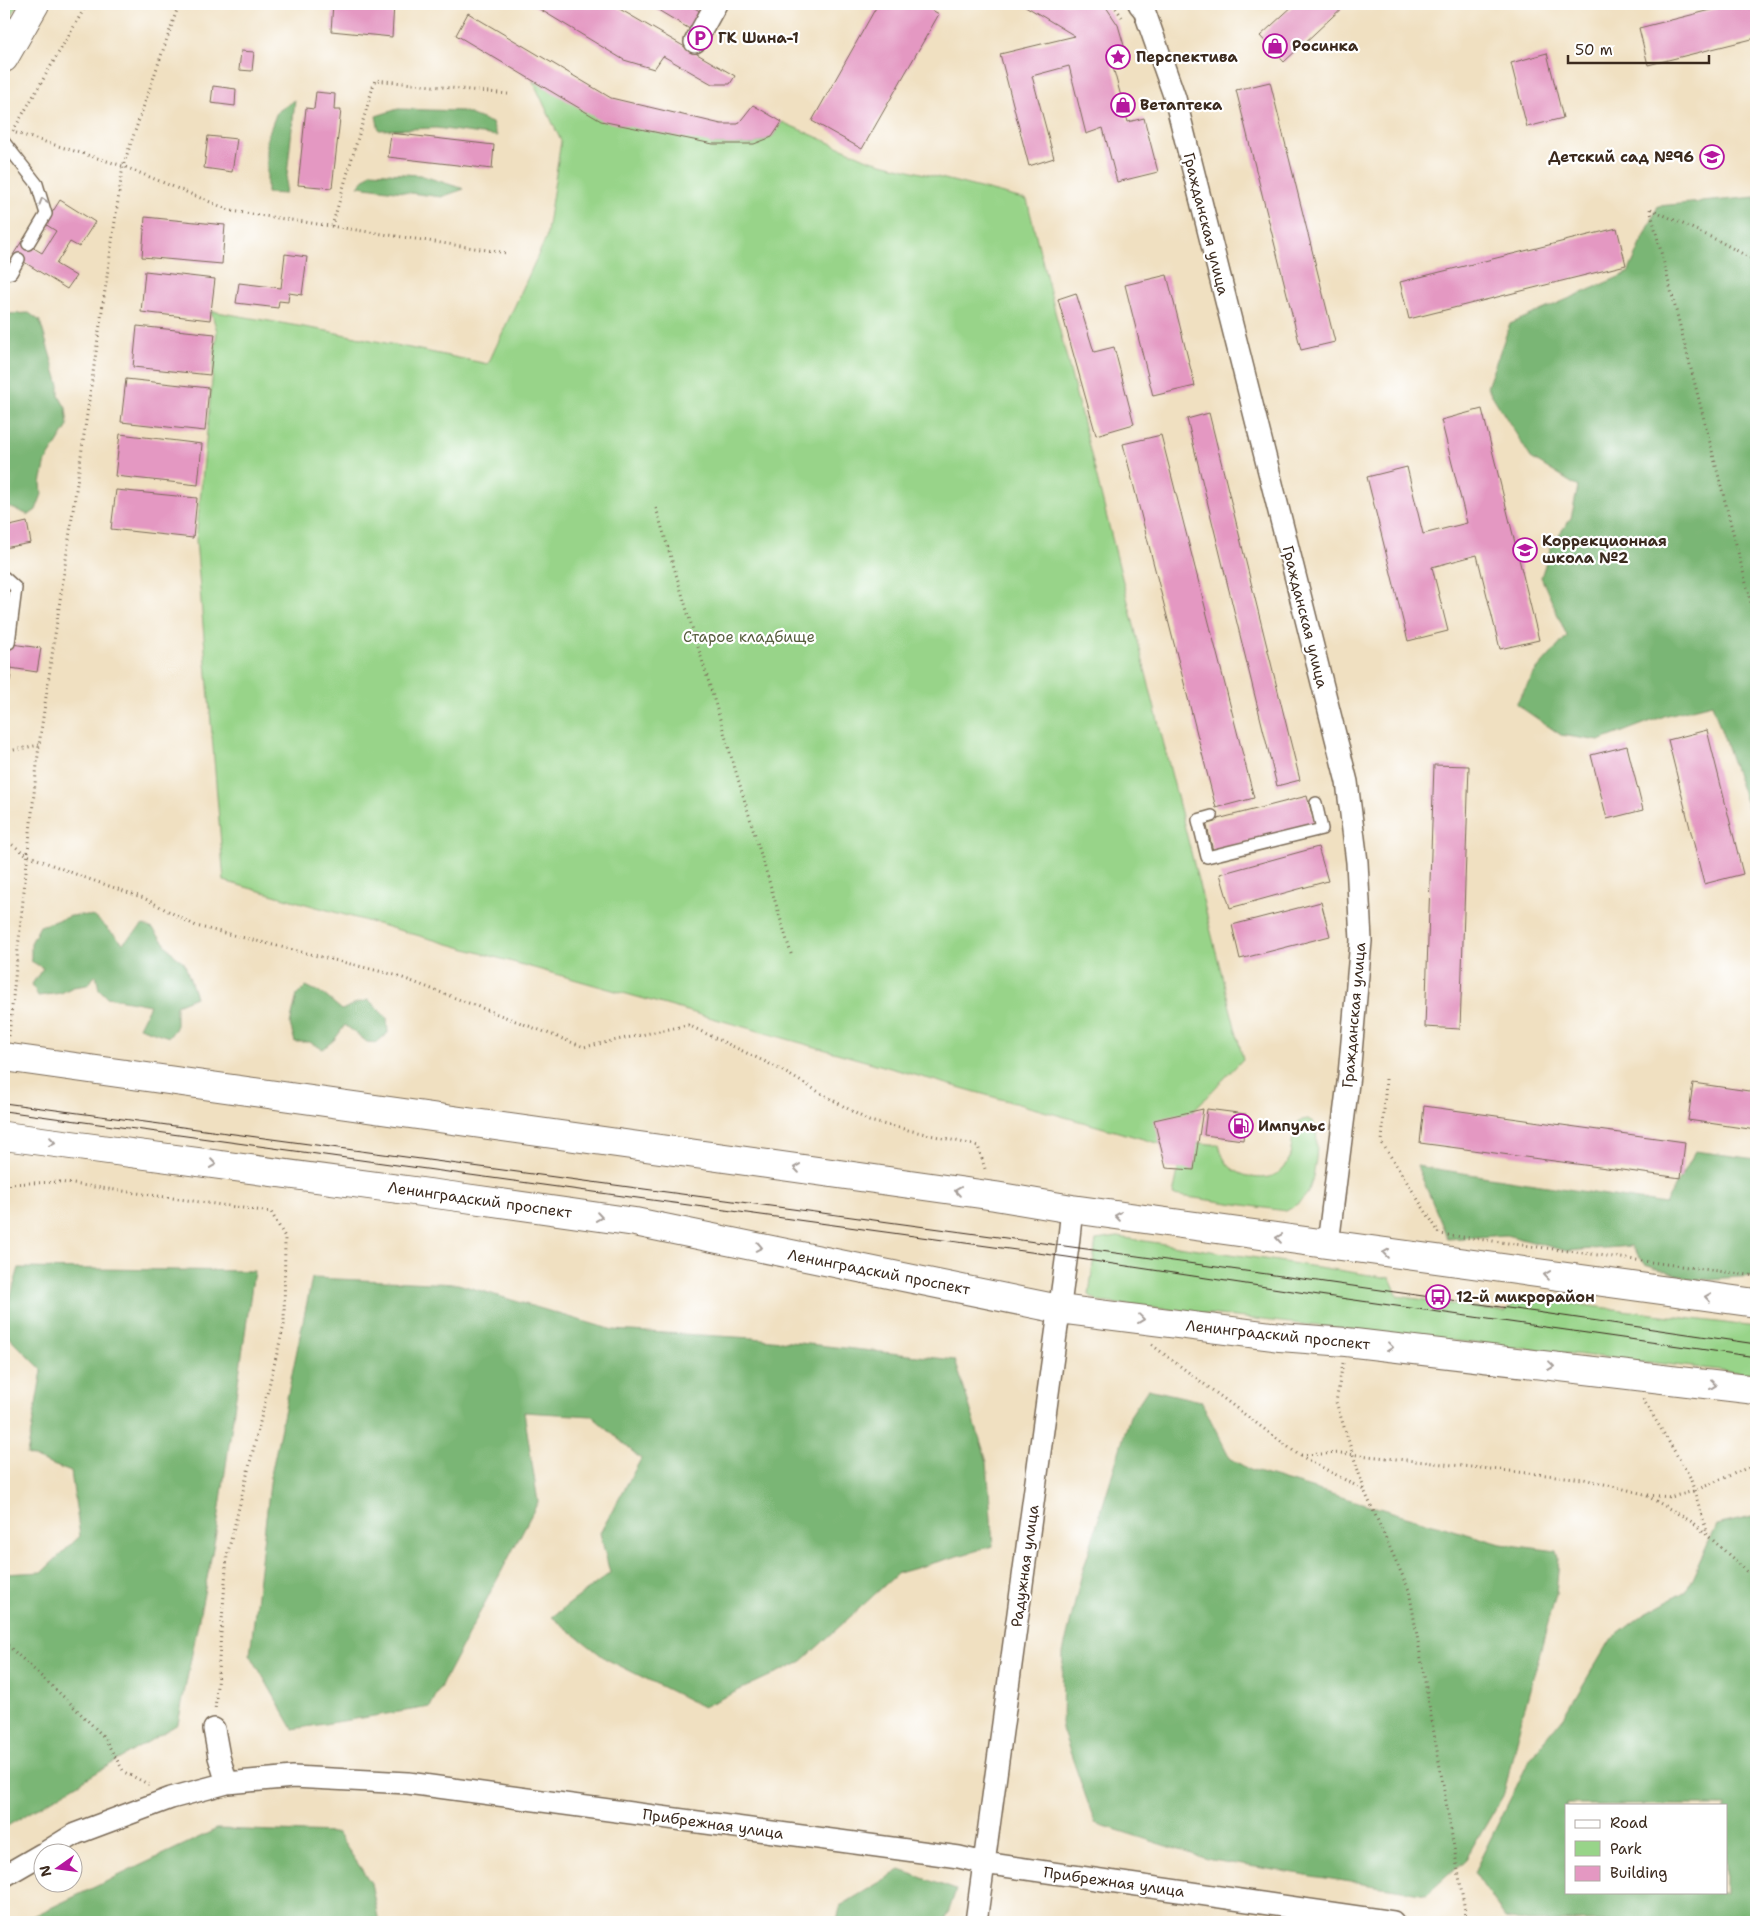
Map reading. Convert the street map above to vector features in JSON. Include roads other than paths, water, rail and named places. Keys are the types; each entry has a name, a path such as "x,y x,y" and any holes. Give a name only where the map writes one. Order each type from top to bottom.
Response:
{"main road":[{"path":"4,58 35,4"},
{"path":"5,1057 985,1195 1072,1209 1756,1303"},
{"name":"Ленинградский проспект","path":"4,1136 441,1194 635,1222 1059,1309 1280,1337 1346,1342 1756,1390"}],"street":[{"path":"696,42 716,4"},
{"name":"Гражданская улица","path":"1139,4 1144,10 1175,98 1347,782 1357,862 1362,941 1350,1075 1328,1244"},
{"name":"Радужная улица","path":"976,1922 1072,1209"},
{"path":"214,1729 219,1757 227,1783"},
{"name":"Прибрежная улица","path":"59,1844 75,1834 171,1798 227,1783 293,1776 408,1783 959,1857 984,1863 1393,1922"},
{"name":"Прибрежная улица","path":"4,1876 32,1860"}],"lane":[{"path":"5,143 37,184 46,214 28,244"},
{"path":"4,274 11,273 19,259"},
{"path":"4,577 16,588 8,613 7,639"},
{"path":"1212,816 1198,820 1207,857 1322,829 1316,803"}],"tram line":[{"path":"4,1103 1099,1251 1756,1344"},
{"path":"4,1111 1067,1257 1756,1357"}],"place":[{"name":"ГК Шина-1","path":"700,38"},
{"name":"Росинка","path":"1275,46"},
{"name":"Перспектива","path":"1118,57"},
{"name":"Ветаптека","path":"1123,105"},
{"name":"Детский сад №96","path":"1712,157"},
{"name":"Коррекционная школа №2","path":"1525,550"},
{"name":"Импульс","path":"1241,1126"},
{"name":"12-й микрорайон","path":"1438,1297"}],"park label":[{"name":"Старое кладбище","path":"749,637"}]}
